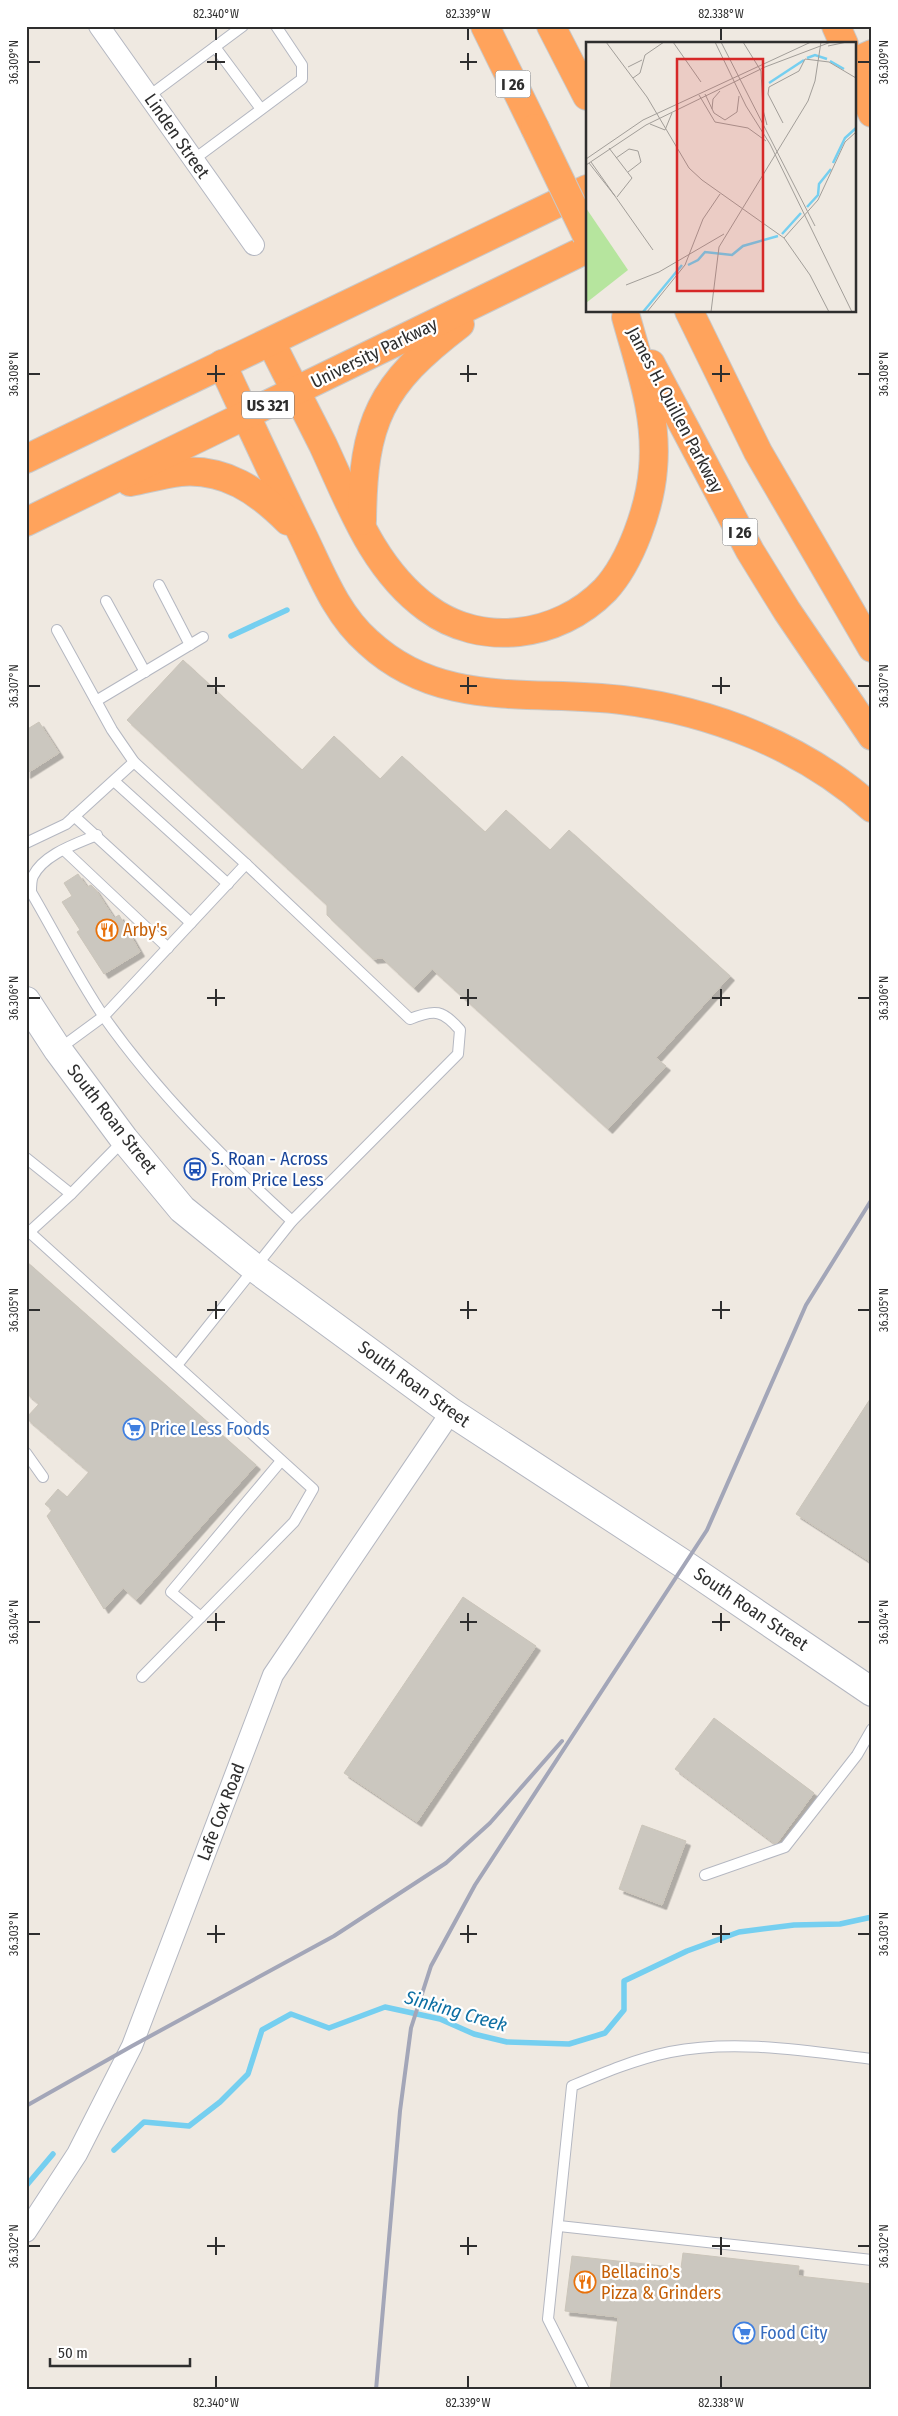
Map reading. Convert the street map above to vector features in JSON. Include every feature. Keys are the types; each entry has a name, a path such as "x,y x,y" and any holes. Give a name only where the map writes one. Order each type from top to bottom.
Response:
{"highway":[{"name":"I 26","path":"486,26 586,234"},
{"path":"552,26 586,94"},
{"path":"836,26 843,42"},
{"path":"856,61 872,54"},
{"path":"856,78 867,111"},
{"path":"26,459 586,189"},
{"name":"University Parkway","path":"26,522 586,250"},
{"path":"362,528 363,482 369,443 374,424 392,389 427,350 503,291"},
{"path":"689,312 758,452 872,648"},
{"path":"271,342 362,528 385,567 403,588 427,608 449,621 472,629 501,634 527,632 554,623 582,609 606,589 627,557 642,519 653,472 652,415 625,314"},
{"name":"James H. Quillen Parkway","path":"625,314 750,550 787,611 872,736"},
{"path":"222,364 331,596 346,618 367,642 405,669 449,687 475,692 621,700 657,705 705,717 740,728 783,748 824,773 872,808"},
{"path":"94,489 180,472 211,474 238,482 265,498 302,534"}],"main road":[{"name":"South Roan Street","path":"26,1001 58,1050 124,1139 182,1209 256,1269 451,1412 682,1562 872,1692"}],"street":[{"name":"Linden Street","path":"99,26 254,245"},
{"name":"Lafe Cox Road","path":"26,2232 77,2154 132,2046 273,1676 451,1412"}],"lane":[{"path":"149,96 243,26"},
{"path":"193,160 302,79 302,65 276,26"},
{"path":"215,47 261,109"},
{"path":"159,585 190,645"},
{"path":"106,601 145,672"},
{"path":"57,630 112,730 134,762 246,864 410,1019 424,1013 440,1012 460,1030 458,1054 292,1221 256,1269 178,1364"},
{"path":"96,701 203,637"},
{"path":"26,844 66,824 134,762"},
{"path":"114,781 228,884"},
{"path":"74,816 191,922"},
{"path":"97,835 64,850 43,863 32,876 30,892 104,1016 165,1094 292,1221"},
{"path":"64,850 168,948"},
{"path":"58,1050 104,1016 246,864"},
{"path":"124,1139 71,1194 27,1232 178,1364 313,1489 294,1522 142,1677"},
{"path":"27,1160 71,1194"},
{"path":"26,1453 43,1477"},
{"path":"201,1618 172,1592 281,1461"},
{"path":"705,1875 785,1847 857,1755 872,1729"},
{"path":"584,2390 548,2319 572,2086 634,2062 669,2052 707,2047 771,2048 872,2059"},
{"path":"559,2226 872,2260"}],"building":[{"path":"183,660 302,770 334,736 380,779 402,756 485,832 506,810 550,850 569,830 730,976 656,1058 666,1066 608,1129 432,969 414,988 382,958 373,959 327,915 327,905 127,720"},
{"path":"39,722 59,753 26,774 26,730"},
{"path":"78,874 87,887 91,885 95,889 114,918 119,915 140,952 104,974 77,932 80,930 62,902 72,896 64,883"},
{"path":"26,1261 256,1465 136,1600 123,1588 104,1609 47,1516 52,1510 45,1504 58,1489 67,1497 89,1472 26,1418 39,1404 26,1393"},
{"path":"872,1396 872,1563 796,1514"},
{"path":"463,1597 536,1646 417,1822 344,1773"},
{"path":"714,1718 814,1793 777,1843 774,1843 675,1769"},
{"path":"642,1825 686,1841 662,1905 619,1889"},
{"name":"Food City","path":"683,2253 799,2266 798,2276 872,2284 872,2390 610,2390 618,2317 565,2311 572,2256 681,2268"}],"waterway":[{"path":"231,636 287,610"},
{"name":"Sinking Creek","path":"114,2150 144,2122 189,2126 220,2102 248,2074 262,2030 291,2014 329,2028 385,2007 440,2019 474,2034 507,2042 569,2044 605,2033 624,2010 624,1981 687,1951 739,1932 794,1925 840,1924 872,1917"},
{"name":"Sinking Creek","path":"26,2186 53,2154"}],"railway":[{"path":"376,2390 400,2111 411,2028 431,1966 475,1885 707,1530 806,1305 872,1199"},
{"path":"26,2106 334,1936 446,1863 490,1823 562,1741"}],"place":[{"name":"Arby's","path":"107,930"},
{"name":"S. Roan - Across From Price Less","path":"195,1169"},
{"name":"Price Less Foods","path":"134,1429"},
{"name":"Bellacino's Pizza & Grinders","path":"585,2282"},
{"name":"Food City","path":"744,2333"}]}
